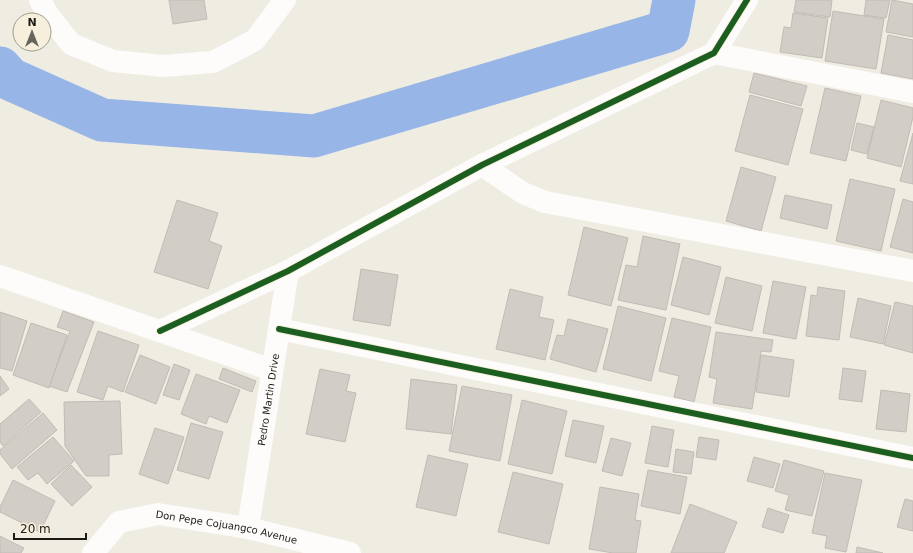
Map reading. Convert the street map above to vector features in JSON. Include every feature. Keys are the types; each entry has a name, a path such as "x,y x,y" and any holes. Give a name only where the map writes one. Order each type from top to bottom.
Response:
{"street":[{"path":"40,0 47,12 72,44 113,61 163,66 213,62 255,40 285,0"},
{"path":"160,332 288,271 482,165 714,53 747,0"},
{"path":"714,53 913,92"},
{"path":"482,165 523,193 545,202 913,271"},
{"name":"Pedro Martin Drive","path":"248,528 288,271"},
{"path":"0,276 272,370"},
{"path":"279,329 913,458"},
{"name":"Don Pepe Cojuangco Avenue","path":"93,553 119,522 158,514 248,528 350,553"}],"building":[{"path":"169,0 204,0 207,19 173,24"},
{"path":"796,0 832,0 830,17 794,12"},
{"path":"866,0 890,0 886,18 864,15"},
{"path":"892,0 913,4 913,37 886,32"},
{"path":"833,11 884,19 876,69 825,61"},
{"path":"793,13 828,18 822,58 780,52 784,27 791,28"},
{"path":"888,35 913,40 913,79 881,73"},
{"path":"754,73 807,86 801,106 749,92"},
{"path":"825,88 861,96 846,161 810,153"},
{"path":"750,95 803,109 788,165 735,151"},
{"path":"881,100 913,108 913,117 901,167 867,158"},
{"path":"857,123 874,127 867,154 851,150"},
{"path":"913,133 913,184 900,181"},
{"path":"741,167 776,177 761,231 726,221"},
{"path":"850,179 895,189 881,251 836,241"},
{"path":"785,195 832,205 827,229 780,218"},
{"path":"903,199 913,202 913,253 890,247"},
{"path":"177,200 218,213 209,241 222,246 208,289 154,272"},
{"path":"584,227 628,238 611,306 568,295"},
{"path":"643,236 680,244 666,310 618,300 626,265 637,267"},
{"path":"683,257 721,267 709,315 671,305"},
{"path":"361,269 398,275 390,326 353,320"},
{"path":"726,277 762,286 752,331 715,323"},
{"path":"773,281 806,287 796,339 763,333"},
{"path":"818,287 845,291 839,340 806,336 811,295 817,296"},
{"path":"510,289 543,297 539,317 554,320 545,360 496,349"},
{"path":"858,298 891,306 883,344 850,337"},
{"path":"895,302 913,306 913,353 884,345"},
{"path":"618,306 666,318 651,381 603,369"},
{"path":"63,311 94,322 67,392 49,386 70,331 57,327"},
{"path":"0,312 27,321 12,371 0,368"},
{"path":"672,318 711,327 694,402 674,397 679,376 659,371"},
{"path":"568,319 608,329 596,372 550,359 557,335 564,336"},
{"path":"31,323 67,335 49,388 13,375"},
{"path":"98,331 139,345 123,392 108,386 103,400 77,392"},
{"path":"716,332 773,340 771,352 761,351 752,409 713,403 717,379 709,377"},
{"path":"140,355 170,367 156,404 125,392"},
{"path":"761,355 794,360 789,397 756,392"},
{"path":"174,364 190,370 179,400 163,395"},
{"path":"223,368 256,381 252,392 219,379"},
{"path":"843,368 866,371 862,402 839,399"},
{"path":"320,369 350,375 346,391 356,393 345,442 306,434"},
{"path":"196,374 240,390 227,423 209,416 206,424 181,414"},
{"path":"0,376 9,389 0,396"},
{"path":"411,379 457,385 451,434 406,429"},
{"path":"462,386 512,395 500,461 449,451"},
{"path":"881,390 910,394 906,432 876,429"},
{"path":"29,399 41,412 3,446 0,442 0,424"},
{"path":"522,400 567,411 552,474 508,464"},
{"path":"120,401 122,454 109,455 109,476 86,476 65,446 64,402"},
{"path":"43,413 57,430 12,469 0,454 0,450"},
{"path":"573,420 604,426 596,463 565,456"},
{"path":"191,423 223,432 209,479 177,470"},
{"path":"652,426 674,430 668,467 645,463"},
{"path":"155,428 184,437 168,484 139,474"},
{"path":"53,437 74,461 47,484 38,473 28,480 17,467"},
{"path":"699,437 719,440 716,460 696,457"},
{"path":"611,438 631,443 622,476 602,471"},
{"path":"676,449 694,452 691,474 673,472"},
{"path":"428,455 468,464 456,516 416,507"},
{"path":"754,457 780,464 773,488 747,481"},
{"path":"784,460 824,471 812,516 785,510 789,495 775,491"},
{"path":"71,465 92,487 72,506 51,484"},
{"path":"648,470 687,477 680,514 641,506"},
{"path":"513,472 563,484 549,544 498,532"},
{"path":"825,473 862,480 846,552 825,548 827,536 812,533"},
{"path":"13,480 55,501 40,532 0,512 0,507"},
{"path":"600,487 639,494 635,520 641,521 636,553 613,553 589,549"},
{"path":"905,499 913,501 913,531 897,527"},
{"path":"690,504 737,522 724,553 671,553"},
{"path":"768,508 789,515 783,533 762,527"},
{"path":"0,536 24,548 21,553 0,553"},
{"path":"857,547 883,553 856,553"}],"waterway":[{"path":"0,68 10,79 102,120 314,136 668,31 674,0"}],"cycle path":[{"path":"160,331 288,271 482,165 714,53 747,0"},
{"path":"279,329 913,458"}]}
